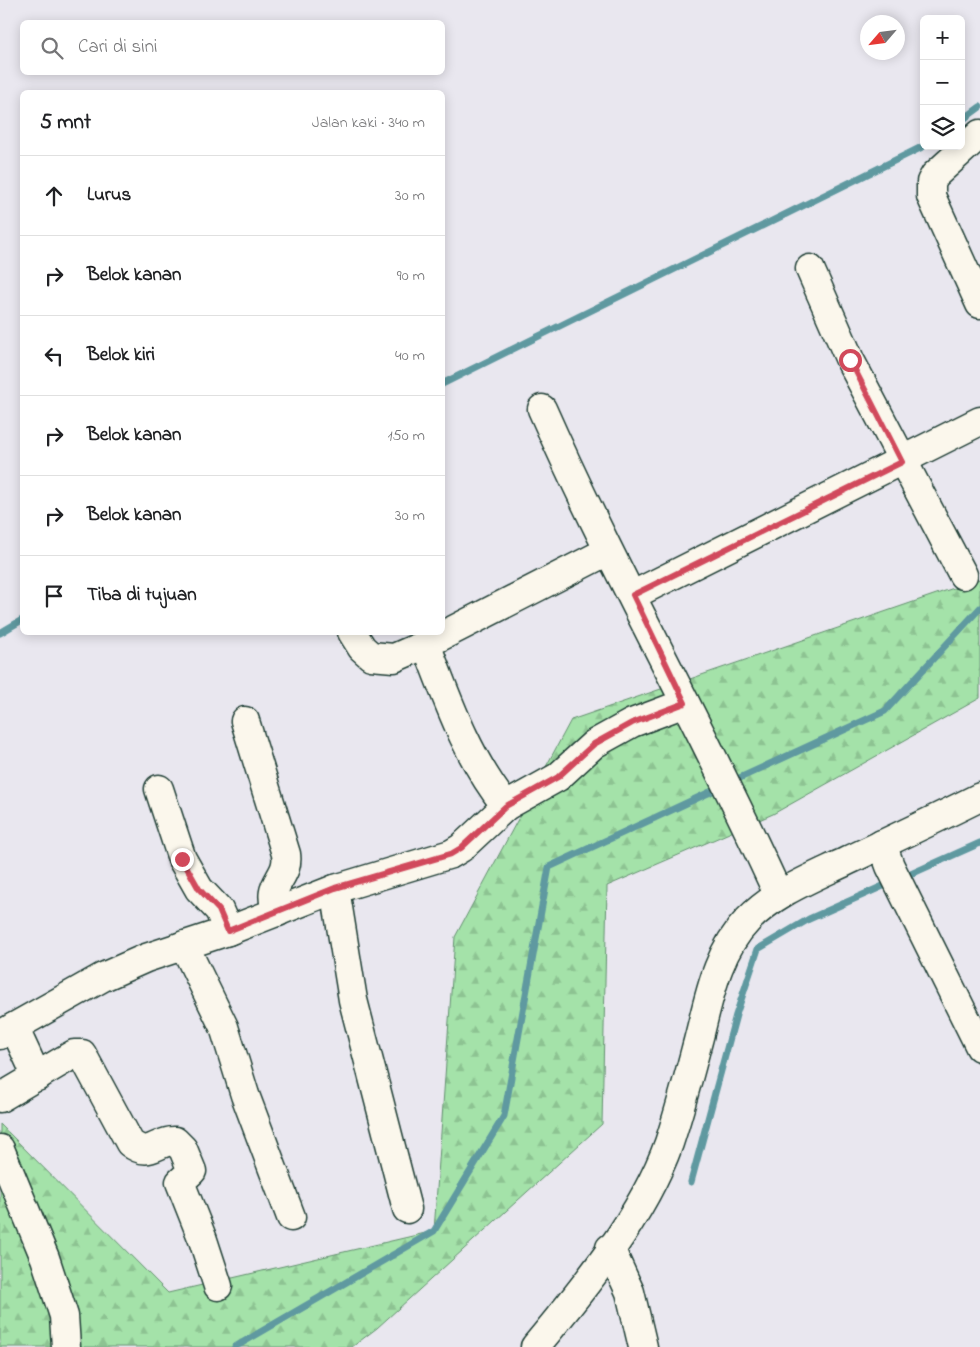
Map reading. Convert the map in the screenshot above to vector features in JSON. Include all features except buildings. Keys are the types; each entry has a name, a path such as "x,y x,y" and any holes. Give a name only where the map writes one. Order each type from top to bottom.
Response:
{"street":[{"path":"980,134 935,175 930,189 931,196 980,304"},
{"path":"810,268 850,360 963,575"},
{"path":"542,409 608,552 633,595 685,703 735,800 778,894"},
{"path":"633,595 902,462 980,421"},
{"path":"445,634 608,552"},
{"path":"354,635 362,648 371,656 394,658 444,635"},
{"path":"426,644 459,731 487,782 506,806"},
{"path":"37,1077 7,1031 103,977 184,945 278,912 335,888 451,854 461,848 506,806 558,777 594,744 632,723 685,703"},
{"path":"245,721 287,863 287,868 274,888 273,897 278,912"},
{"path":"159,790 182,859 199,889 219,910 228,931"},
{"path":"535,1347 577,1297 638,1209 668,1143 698,1041 710,988 726,952 746,921 778,894 890,864 980,798"},
{"path":"890,864 980,1047"},
{"path":"335,888 353,1000 407,1210"},
{"path":"184,945 224,1027 245,1095 291,1217"},
{"path":"0,1098 74,1054 82,1054 130,1143 139,1148 150,1150 168,1141 180,1144 192,1170 181,1179 181,1185 203,1240 218,1286"},
{"path":"0,1149 45,1258 64,1316 66,1347"},
{"path":"610,1248 630,1292 643,1347"}],"green space":[{"path":"980,579 980,698 773,814 607,886 602,1124 377,1328 352,1347 0,1347 0,1124 168,1293 434,1231 455,937 571,720"}],"waterway":[{"path":"965,118 980,107"},
{"path":"445,383 920,148"},
{"path":"731,782 885,711 980,608"},
{"path":"0,633 20,621"},
{"path":"235,1347 434,1231 504,1116 549,867 721,787"},
{"path":"902,878 980,843"},
{"path":"691,1182 736,1015 758,949 809,919 892,882"}],"route":[{"path":"182,859 199,889 219,910 228,931 335,888 451,854 461,848 506,806 558,777 571,763 594,744 632,723 685,703 633,595 902,462 850,360"}]}
